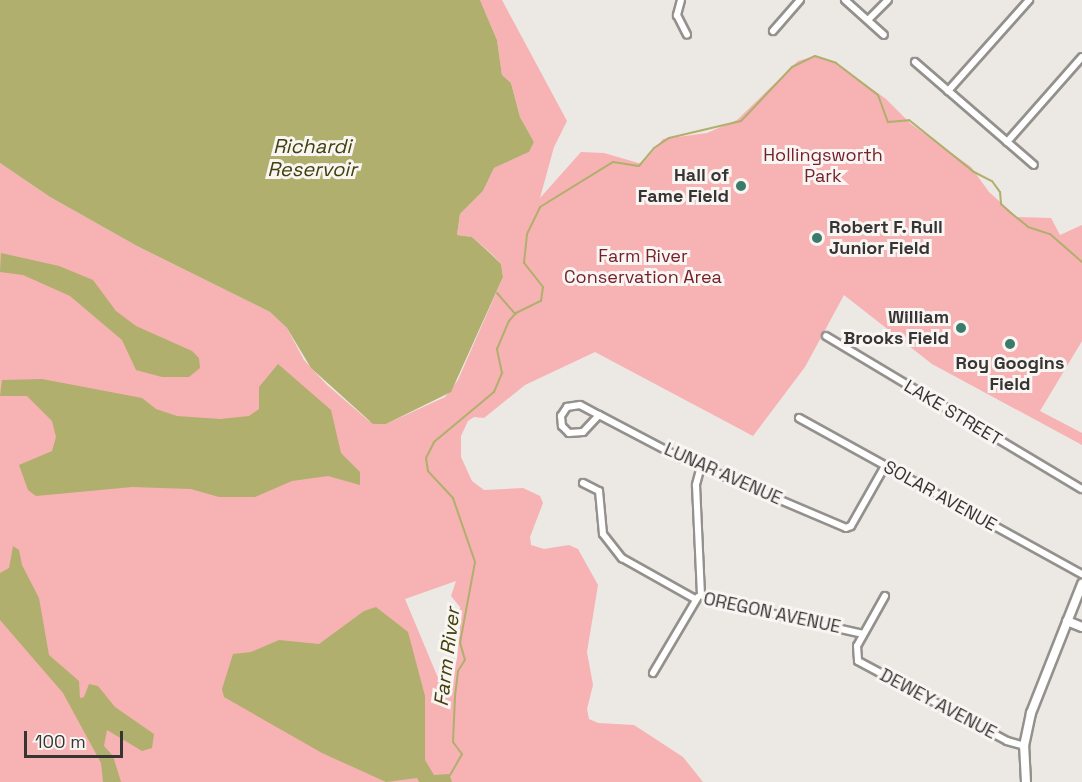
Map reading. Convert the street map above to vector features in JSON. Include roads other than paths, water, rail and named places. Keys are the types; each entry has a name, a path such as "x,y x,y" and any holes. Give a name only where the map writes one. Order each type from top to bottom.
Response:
{"main road":[{"path":"1026,782 1024,747 1033,706 1082,584"}],"street":[{"path":"681,0 677,15 687,34"},
{"path":"773,31 800,0"},
{"path":"845,0 884,35"},
{"path":"868,20 888,0"},
{"path":"948,91 1029,0"},
{"path":"1007,142 1082,57"},
{"path":"915,62 1034,165"},
{"name":"LAKE STREET","path":"826,336 1082,489"},
{"name":"LUNAR AVENUE","path":"599,416 576,435 565,430 560,421 564,410 572,405 599,416 701,466 849,528 885,466"},
{"name":"SOLAR AVENUE","path":"799,418 1082,574"},
{"path":"583,483 599,491 602,530 607,540 626,561 698,597 696,485 701,466"},
{"path":"863,634 885,596"},
{"name":"OREGON AVENUE","path":"652,674 698,597 863,634"},
{"path":"1067,621 1082,627"},
{"name":"DEWEY AVENUE","path":"863,634 855,656 860,663 1007,741 1024,747"}],"water":[{"name":"Richardi Reservoir","path":"0,0 480,0 497,40 502,75 511,83 520,117 534,142 529,152 494,168 483,191 460,214 457,235 472,237 492,255 501,264 503,277 451,392 386,424 373,424 311,368 287,328 270,312 137,246 50,197 0,163"},
{"path":"1,253 59,266 93,280 116,311 136,326 192,351 199,358 200,368 189,377 162,377 136,370 122,340 70,296 23,275 0,272"},
{"path":"278,364 331,410 341,453 360,472 360,485 328,476 292,481 255,497 219,497 191,489 132,487 36,496 28,490 19,465 52,451 56,437 52,421 27,396 0,396 2,380 42,379 142,398 156,409 177,416 220,419 249,416 259,409 259,387"},
{"path":"13,546 19,550 22,565 39,598 49,655 79,681 80,698 84,697 89,684 98,686 115,707 154,734 152,748 142,751 107,730 104,746 113,756 121,782 103,782 101,763 63,693 0,620 0,573 9,568"},
{"path":"376,607 408,632 425,696 425,760 434,775 449,774 452,782 419,782 417,778 386,782 322,753 224,697 222,689 233,654 251,652 279,640 319,644 364,611"}],"waterway":[{"name":"Farm River","path":"446,782 462,754 453,742 455,696 458,671 465,660 460,643 475,562 453,498 428,471 426,458 434,442 494,392 502,373 497,349 509,321 516,313 541,301 543,287 524,263 527,234 540,207 613,162 639,166 654,148 669,138 741,121 792,67 815,56 836,63 878,95 888,122 909,120 974,172 992,181 1000,192 1001,204 1028,227 1050,234 1082,262"},
{"path":"497,293 515,314"}],"place":[{"name":"Hall of Fame Field","path":"741,186"},
{"name":"Robert F. Rull Junior Field","path":"817,238"},
{"name":"William Brooks Field","path":"961,328"},
{"name":"Roy Googins Field","path":"1010,344"}],"park label":[{"name":"Hollingsworth Park","path":"823,166"},
{"name":"Farm River Conservation Area","path":"643,267"}]}
